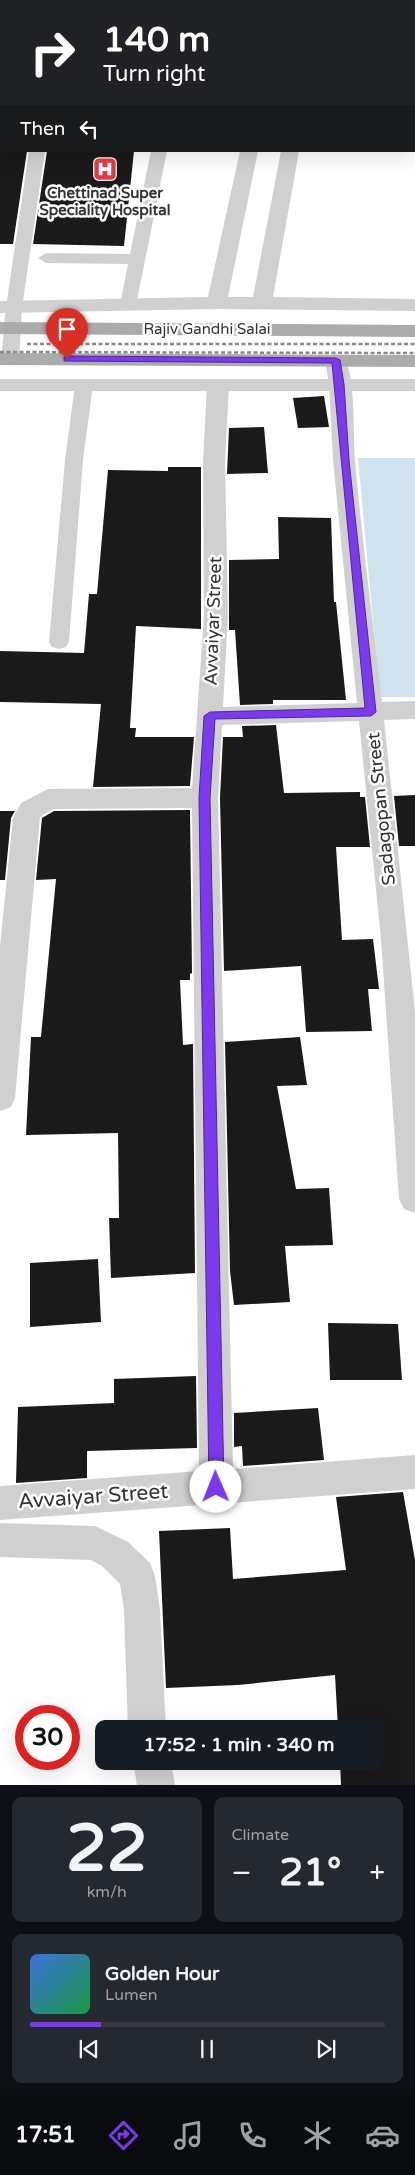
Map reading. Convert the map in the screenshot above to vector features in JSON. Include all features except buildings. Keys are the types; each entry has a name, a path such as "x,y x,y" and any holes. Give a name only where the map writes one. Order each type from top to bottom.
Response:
{"main road":[{"name":"Rajiv Gandhi Salai","path":"6,328 415,330"},
{"name":"Rajiv Gandhi Salai","path":"5,359 338,372 415,361"}],"street":[{"path":"217,303 249,152"},
{"path":"262,303 290,152"},
{"path":"7,307 217,303 415,304"},
{"path":"0,385 218,386 338,372 415,385"},
{"name":"Sadagopan Street","path":"338,372 344,460 395,939 415,1199"},
{"name":"Avvaiyar Street","path":"216,1487 205,798 216,615 214,461 218,386"},
{"path":"210,716 415,710"},
{"path":"0,1098 26,818 30,810 48,799 205,798"},
{"name":"Avvaiyar Street","path":"0,1503 415,1472"},
{"path":"0,1540 95,1543 115,1554 137,1576 142,1610 147,1720"},
{"path":"154,1770 156,1785"}],"lane":[{"path":"5,359 7,307 37,152"},
{"path":"128,305 159,152"},
{"path":"46,258 137,259"},
{"path":"59,642 74,460 84,385"}],"water":[{"path":"358,458 415,458 415,697 380,697"}],"railway":[{"path":"27,344 415,344"},
{"path":"0,352 415,353"}],"place":[{"name":"Chettinad Super Speciality Hospital","path":"105,169"}],"route":[{"path":"67,359 336,360 340,384 344,460 371,712 210,716 205,798 216,1487"}]}
